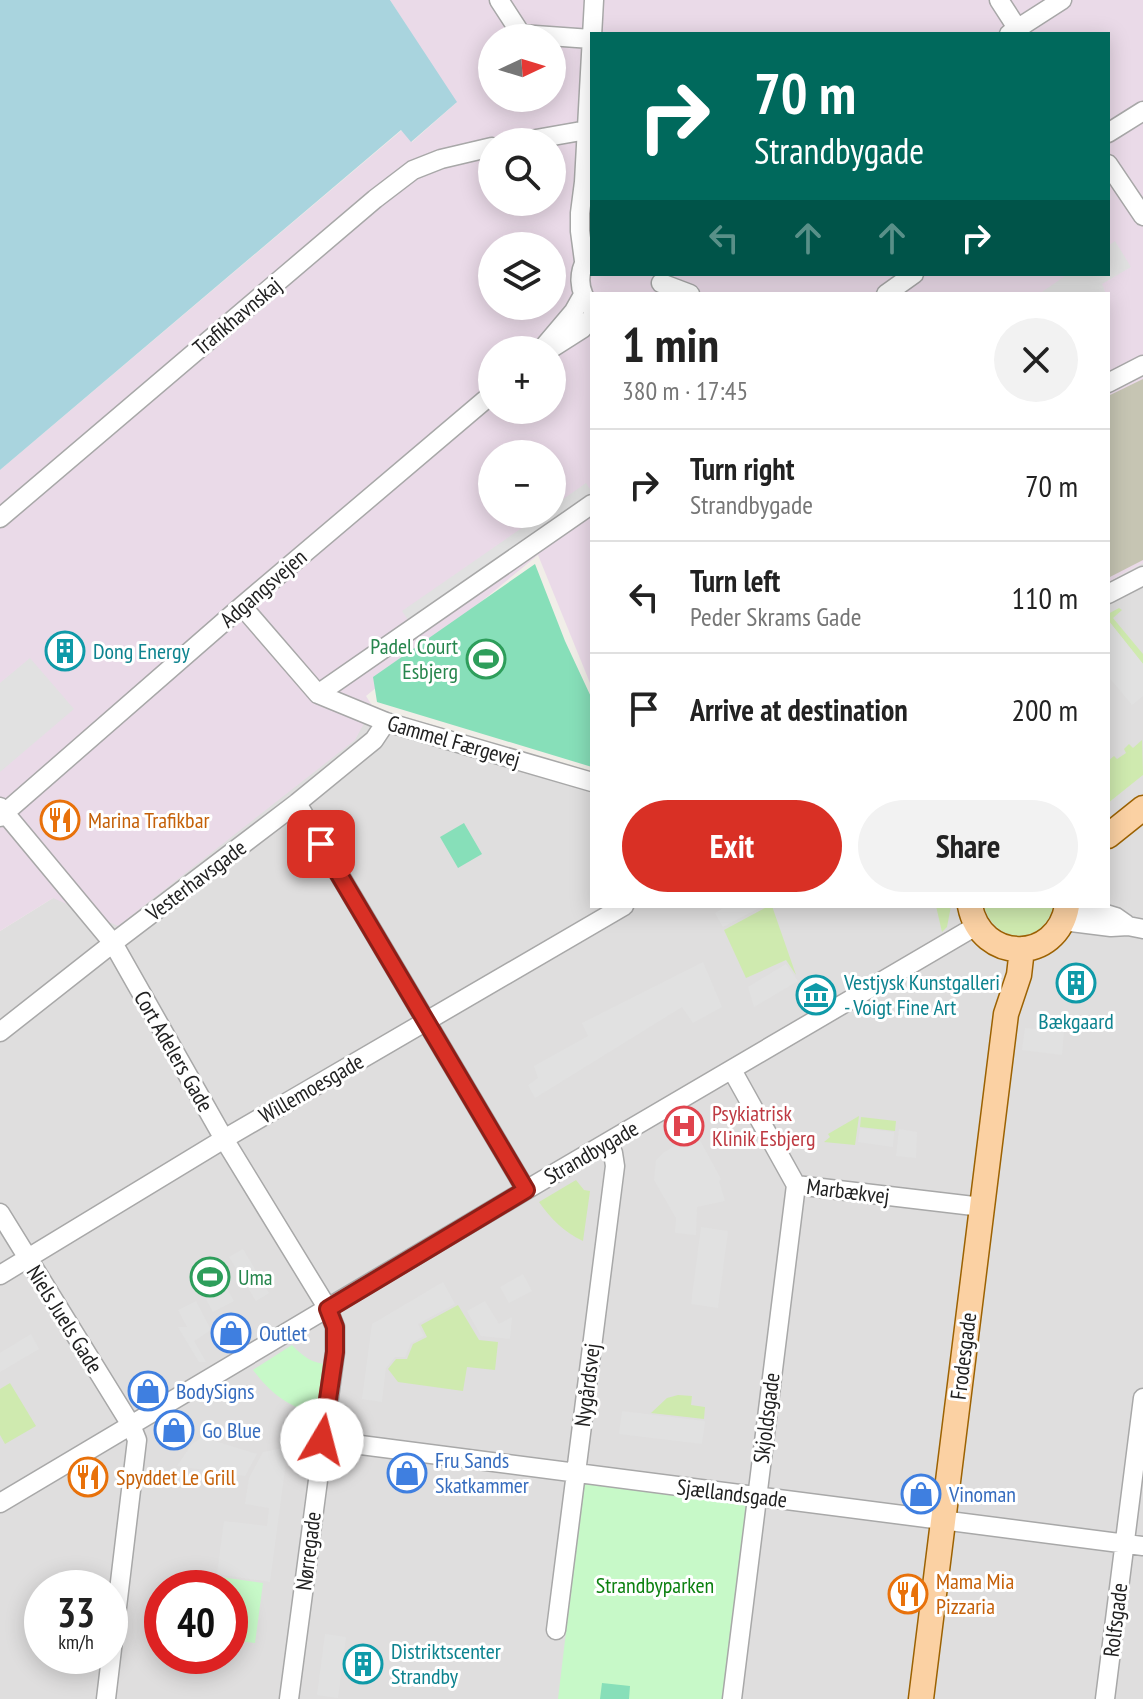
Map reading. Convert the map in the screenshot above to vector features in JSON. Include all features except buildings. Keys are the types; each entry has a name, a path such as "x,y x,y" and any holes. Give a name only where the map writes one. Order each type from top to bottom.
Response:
{"main road":[{"path":"1110,835 1143,808"},
{"path":"973,916 984,936 994,943 1014,949 1045,941 1070,911"},
{"name":"Frodesgade","path":"921,1699 1006,1014 1001,987 1014,949"}],"street":[{"path":"499,0 521,34 590,39"},
{"path":"592,32 594,0"},
{"path":"999,0 1016,32 1062,0"},
{"path":"553,336 574,311 587,302 580,278 588,256 580,226 590,62"},
{"path":"1110,132 1143,111"},
{"path":"566,134 587,130"},
{"name":"Trafikhavnskaj","path":"0,518 413,170 441,159 478,150"},
{"path":"1110,167 1143,216"},
{"path":"584,182 590,201"},
{"path":"889,292 911,276"},
{"path":"660,284 684,292"},
{"path":"566,339 590,319"},
{"path":"1110,382 1143,365"},
{"name":"Adgangsvejen","path":"2,812 478,406"},
{"path":"242,606 318,694 590,505"},
{"path":"1110,593 1143,576"},
{"name":"Gammel Færgevej","path":"318,694 386,722 590,781"},
{"name":"Vesterhavsgade","path":"0,1032 297,803 374,740 386,722"},
{"path":"297,803 526,1190"},
{"name":"Cort Adelers Gade","path":"2,812 113,943 224,1139 328,1309"},
{"name":"Willemoesgade","path":"0,1275 224,1139 621,908"},
{"path":"1070,911 1111,927 1136,928"},
{"name":"Strandbygade","path":"0,1503 732,1070 973,916"},
{"name":"Marbækvej","path":"732,1070 796,1185 982,1207"},
{"name":"Nygårdsvej","path":"556,1630 615,1166 608,1142"},
{"name":"Skjoldsgade","path":"732,1699 796,1185"},
{"name":"Niels Juels Gade","path":"0,1213 131,1425"},
{"name":"Nørregade","path":"289,1699 335,1352 335,1327 328,1309"},
{"name":"Rolfsgade","path":"1105,1699 1134,1544 1143,1398"},
{"path":"106,1699 137,1451 137,1440 131,1425"},
{"name":"Sjællandsgade","path":"322,1440 1134,1544"}],"shaded area":[{"path":"390,0 1143,0 1143,563 1110,581 1110,292 590,292 590,683 538,555 366,696 373,707 355,740 118,926 53,898 0,931 0,470 402,130 412,142 456,103"},
{"path":"1115,241 1131,267 1102,284 1105,292 1042,292 1065,276 1110,276 1110,245"},
{"path":"1143,379 1143,560 1110,577 1110,395"},
{"path":"586,483 590,493 566,510 566,497"},
{"path":"522,528 540,528 408,620 402,611"},
{"path":"1143,563 1143,1699 0,1699 0,931 373,707 590,772 590,908 1110,908 1110,581"},
{"path":"1110,623 1143,664 1143,696 1132,705 1110,678"},
{"path":"30,658 74,709 0,772 0,683"},
{"path":"724,908 759,908 723,927 715,913"},
{"path":"703,962 722,1007 693,1023 682,1007 535,1098 528,1085 538,1078 534,1066 588,1036 582,1023"},
{"path":"786,964 798,981 754,1007 748,987"},
{"path":"1025,1028 1064,1032 1062,1055 1022,1050"},
{"path":"860,1128 894,1132 893,1147 858,1142"},
{"path":"899,1129 917,1132 916,1158 896,1156"},
{"path":"696,1133 721,1179 725,1201 697,1207 696,1235 675,1233 676,1218 654,1180 656,1160"},
{"path":"701,1227 728,1231 718,1308 691,1304"},
{"path":"243,1249 269,1293 256,1301 229,1257"},
{"path":"523,1274 532,1291 509,1303 500,1287"},
{"path":"223,1282 234,1301 213,1312 203,1294"},
{"path":"443,1282 455,1304 418,1324 424,1336 411,1343 405,1357 395,1357 386,1368 382,1402 362,1399 372,1324"},
{"path":"196,1301 211,1330 194,1341 206,1362 199,1362 178,1327 187,1327 178,1310"},
{"path":"485,1301 499,1324 512,1317 510,1339 481,1336 467,1311"},
{"path":"31,1334 39,1349 0,1372 0,1353"},
{"path":"622,1411 705,1421 702,1444 619,1434"},
{"path":"202,1437 257,1454 245,1476 177,1466 192,1444"},
{"path":"288,1447 270,1582 248,1579 248,1570 218,1570 224,1521 267,1526 269,1508 245,1504 249,1478 263,1452"},
{"path":"325,1634 346,1637 338,1698 317,1695"}],"green space":[{"name":"Padel Court Esbjerg","path":"535,564 590,695 590,766 377,702 373,677"},
{"path":"1119,608 1122,610 1113,618 1143,654 1143,664 1110,623 1110,613"},
{"path":"1142,740 1143,775 1110,801 1110,759 1126,753 1124,749 1129,744 1133,748"},
{"path":"464,823 482,854 458,868 440,837"},
{"path":"765,908 773,908 796,975 786,960 746,978 724,930"},
{"path":"936,908 951,908 947,927 942,932"},
{"path":"985,908 1052,908 1040,928 1019,936 1008,934 990,919"},
{"path":"859,1116 855,1145 824,1142 830,1137 828,1134"},
{"path":"861,1117 896,1121 895,1131 860,1127"},
{"path":"576,1180 584,1190 590,1191 583,1241 558,1224 539,1202"},
{"path":"458,1305 479,1340 498,1342 495,1370 467,1367 463,1391 398,1382 388,1369 396,1359 407,1359 413,1344 427,1337 421,1325"},
{"path":"292,1345 308,1359 328,1364 319,1416 282,1399 253,1370"},
{"path":"10,1383 36,1426 5,1444 0,1435 0,1389"},
{"path":"692,1396 691,1405 705,1407 704,1419 651,1413 667,1398"},
{"name":"Strandbyparken","path":"584,1481 749,1502 724,1699 558,1699"},
{"path":"248,1581 263,1583 255,1643 248,1642"},
{"path":"602,1683 630,1686 629,1699 600,1699"}],"water":[{"path":"0,0 390,0 457,102 411,142 401,130 0,470"}],"place":[{"name":"Dong Energy","path":"65,651"},
{"name":"Padel Court Esbjerg","path":"486,659"},
{"name":"Marina Trafikbar","path":"60,820"},
{"name":"Bækgaard","path":"1076,983"},
{"name":"Vestjysk Kunstgalleri - Voigt Fine Art","path":"816,995"},
{"name":"Psykiatrisk Klinik Esbjerg","path":"684,1126"},
{"name":"Uma","path":"210,1277"},
{"name":"Outlet","path":"231,1333"},
{"name":"BodySigns","path":"148,1391"},
{"name":"Go Blue","path":"174,1430"},
{"name":"Fru Sands Skatkammer","path":"407,1473"},
{"name":"Spyddet Le Grill","path":"88,1477"},
{"name":"Vinoman","path":"921,1494"},
{"name":"Mama Mia Pizzaria","path":"908,1594"},
{"name":"Distriktscenter Strandby","path":"363,1664"}],"route":[{"path":"321,844 526,1190 328,1309 335,1327 335,1352 322,1440"}]}
